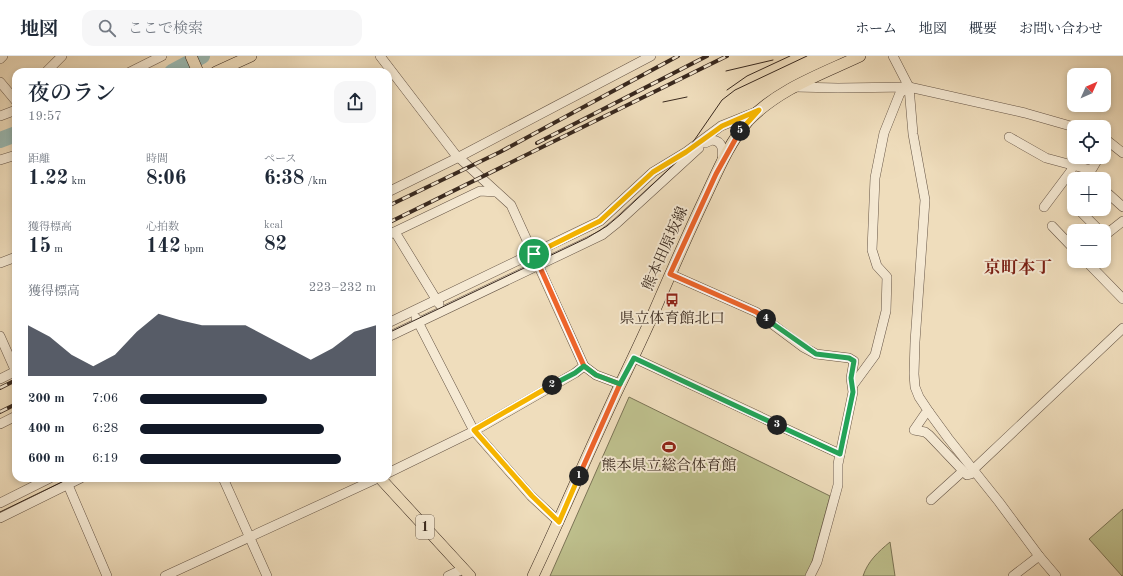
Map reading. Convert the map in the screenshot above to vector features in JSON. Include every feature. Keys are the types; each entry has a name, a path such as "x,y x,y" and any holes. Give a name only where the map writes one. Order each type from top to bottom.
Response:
{"main road":[{"path":"191,56 196,68"},
{"path":"225,68 251,56"},
{"name":"熊本田原坂線","path":"533,576 559,522 620,384 634,358 670,274 722,164 740,131 759,110 795,87 860,56"},
{"name":"1","path":"383,482 466,572"}],"street":[{"path":"0,59 3,56"},
{"path":"50,68 62,56"},
{"path":"138,68 162,56"},
{"path":"380,56 389,68"},
{"path":"392,190 459,157 651,56"},
{"path":"893,56 908,87 913,134 925,200 914,374 917,392 929,412 1038,556 1056,576"},
{"path":"392,71 459,157 511,205 584,366 596,375 620,384"},
{"path":"0,82 12,96"},
{"path":"795,87 908,87 1025,113 1067,125"},
{"path":"853,385 875,355 886,312 887,277 877,266 872,250 873,193 884,133 900,94 908,87"},
{"path":"392,321 600,221 653,172 686,152 722,126 759,110"},
{"path":"0,116 12,112"},
{"path":"392,335 539,266 607,232 722,126"},
{"path":"1009,137 1046,158 1067,163"},
{"path":"705,143 716,140 721,145 723,153 722,164"},
{"path":"1111,146 1123,153"},
{"path":"0,160 12,156"},
{"path":"1044,207 1071,171 1073,164 1087,169 1092,169 1095,164"},
{"path":"392,233 480,191 496,192"},
{"path":"1111,196 1123,207"},
{"path":"1085,216 1093,224"},
{"path":"1111,229 1123,221"},
{"path":"1052,226 1067,242"},
{"path":"392,234 443,312"},
{"path":"0,263 12,258"},
{"path":"1093,268 1123,299"},
{"path":"670,274 756,312 816,354 852,359 854,361 851,378 853,385 850,412 840,454 838,484 817,562 810,576"},
{"path":"413,312 474,430 532,496 559,522"},
{"path":"929,412 925,414 914,430 925,432 929,435 963,471 969,475 1122,333"},
{"path":"0,336 12,362"},
{"path":"634,358 840,454"},
{"path":"392,471 474,430 575,373 584,366"},
{"path":"0,379 12,373"},
{"path":"0,424 12,418"},
{"path":"931,500 963,471"},
{"path":"0,503 42,482"},
{"path":"0,518 64,482"},
{"path":"66,482 107,576"},
{"path":"225,482 267,576"},
{"path":"164,576 370,482"},
{"path":"1013,576 1038,556"},
{"path":"448,576 466,572"}],"green space":[{"name":"熊本県立総合体育館","path":"629,397 830,496 812,562 806,576 550,576"},
{"path":"1123,509 1123,576 1122,576 1089,539"},
{"path":"890,542 895,576 863,576 874,557"}],"waterway":[{"path":"180,68 202,56"},
{"path":"0,140 12,136"}],"tram line":[{"path":"727,90 747,76 790,56"},
{"path":"392,331 587,238 607,226 684,155 722,100 735,90 807,56"},
{"path":"726,71 773,60"},
{"path":"663,102 687,97"},
{"path":"0,512 62,482"}],"railway":[{"path":"392,204 500,152 678,56"},
{"path":"537,143 707,56"},
{"path":"392,221 727,56"},
{"path":"0,388 12,382"},
{"path":"0,412 12,406"}],"place":[{"name":"県立体育館北口","path":"672,300"},
{"name":"熊本県立総合体育館","path":"669,447"}],"district":[{"name":"京町本丁","path":"1018,268"}],"route":[{"path":"534,254 584,366 596,375 620,384 559,522 532,496 482,441 474,430 575,373 584,366 596,375 620,384 634,358 840,454 850,412 853,392 851,378 854,361 849,358 816,354 756,312 670,274 716,174 732,144 740,131 759,110 730,121 686,152 653,172 600,221 534,254"}]}
